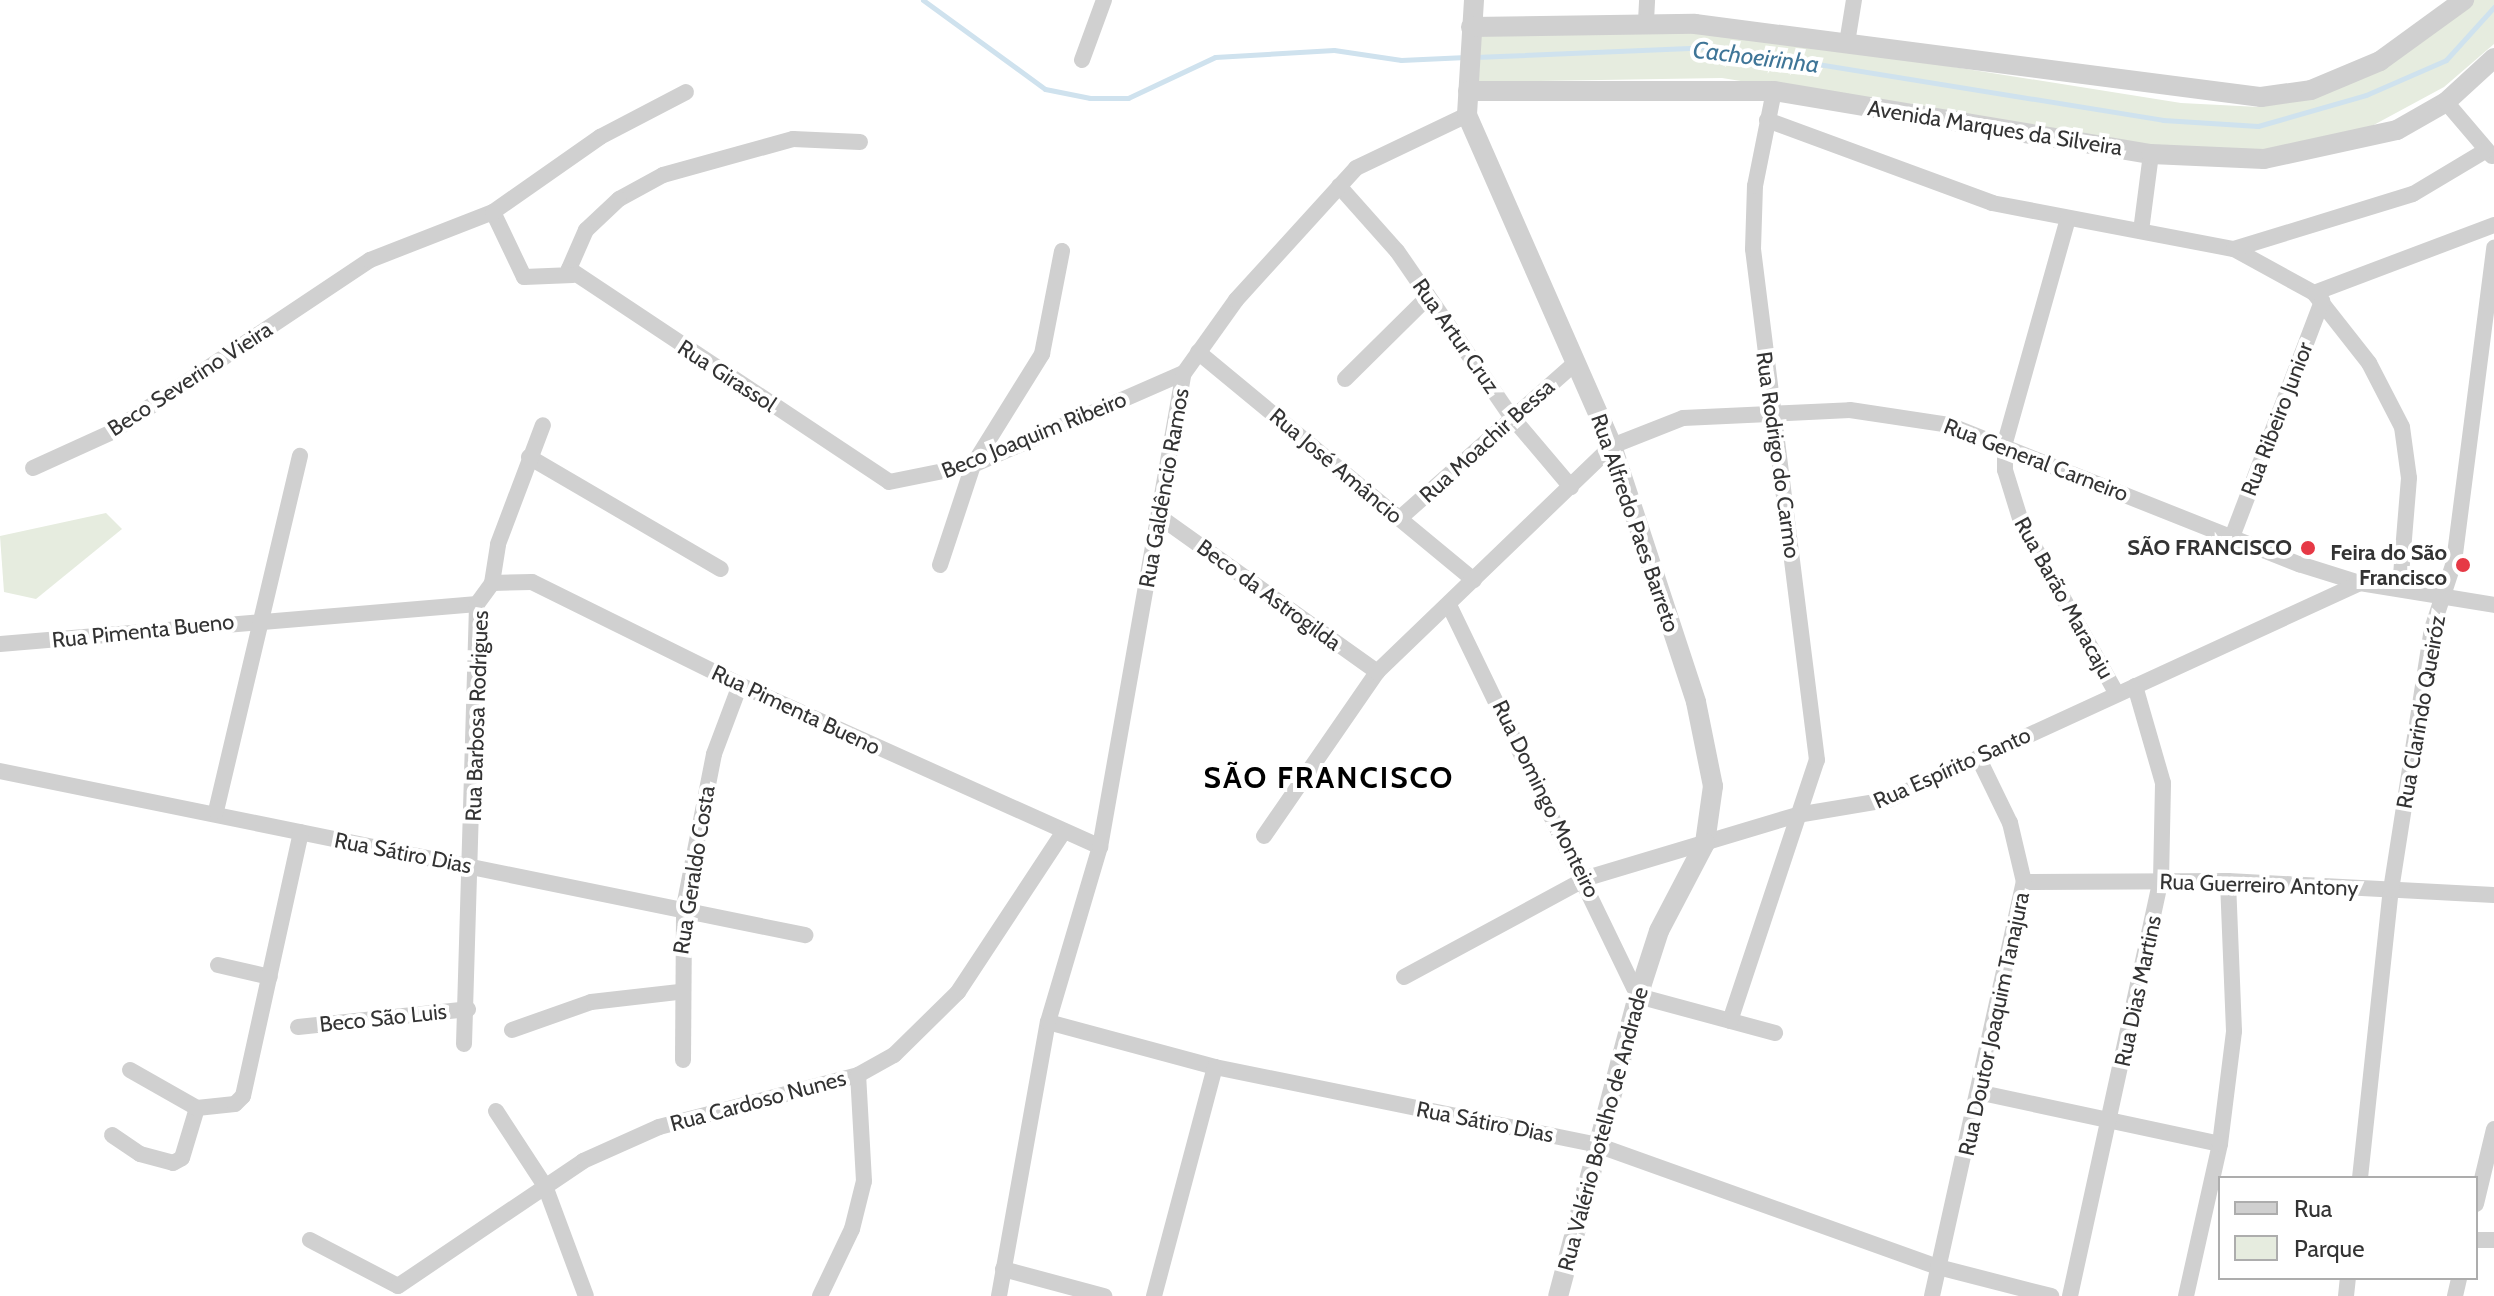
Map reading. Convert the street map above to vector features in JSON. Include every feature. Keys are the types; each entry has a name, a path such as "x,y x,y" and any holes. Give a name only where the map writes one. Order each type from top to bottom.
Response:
{"street":[{"path":"1082,60 1104,0"},
{"name":"Rua Alfredo Paes Barreto","path":"1474,0 1467,115 1612,446 1706,737 1713,798 1705,843 1649,962"},
{"path":"1646,21 1647,0"},
{"path":"1847,43 1854,0"},
{"path":"1471,34 1646,21 1847,43 2204,96 2261,97 2311,90 2380,61 2464,0"},
{"name":"Avenida Marques da Silveira","path":"1469,86 1774,91 2151,154 2264,159 2311,153 2397,130 2446,102 2494,58"},
{"name":"Rua Rodrigo do Carmo","path":"1730,1021 1797,815 1811,786 1817,737 1768,411 1751,224 1774,91"},
{"name":"Beco Severino Vieira","path":"33,468 112,432 392,248 493,212 600,137 686,92"},
{"path":"2234,249 2413,194 2490,154 2446,102"},
{"name":"Rua Galdêncio Ramos","path":"999,1296 1048,1022 1100,847 1184,373 1198,352 1339,186 1382,151 1467,115"},
{"path":"1767,120 1992,203 2067,222 2141,231 2234,249 2318,297 2386,389 2402,427 2409,478 2400,588"},
{"path":"493,212 524,277 573,275 569,257 586,230 619,199 663,175 793,139 860,142"},
{"path":"2141,231 2151,154"},
{"name":"Rua Artur Cruz","path":"1339,186 1428,297 1511,416 1571,487"},
{"name":"Rua Barão Maracaju","path":"2067,222 2005,443 2017,514 2117,694"},
{"path":"2318,297 2494,225"},
{"name":"Rua Clarindo Queiróz","path":"2360,1176 2391,890 2475,427 2494,248"},
{"path":"940,565 973,465 1042,354 1062,251"},
{"name":"Rua Girassol","path":"573,275 880,478"},
{"path":"1345,379 1428,297"},
{"name":"Rua Ribeiro Junior","path":"2232,537 2318,297"},
{"name":"Rua José Amâncio","path":"1198,352 1474,580"},
{"name":"Rua Moachir Bessa","path":"1400,518 1511,416 1574,364"},
{"name":"Beco Joaquim Ribeiro","path":"880,478 906,482 973,465 1184,373"},
{"name":"Rua General Carneiro","path":"1264,836 1377,672 1612,446 1683,418 1768,411 1903,414 2005,443 2232,537 2360,583 2494,605"},
{"path":"492,583 529,457 543,425"},
{"path":"216,811 259,618 300,456"},
{"path":"529,457 721,569"},
{"name":"Beco da Astrogilda","path":"1160,517 1377,672"},
{"name":"Rua Pimenta Bueno","path":"492,583 532,582 740,685 1062,834 1100,847"},
{"name":"Rua Barbosa Rodrigues","path":"464,1044 473,867 477,604 492,583"},
{"name":"Rua Espírito Santo","path":"1404,977 1587,878 1797,815 1872,806 2360,583"},
{"name":"Rua Pimenta Bueno","path":"0,644 259,618 477,604"},
{"name":"Rua Domingo Monteiro","path":"1449,605 1587,878 1638,996"},
{"name":"Rua Geraldo Costa","path":"683,1060 679,992 684,907 714,754 740,685"},
{"name":"Rua Dias Martins","path":"2070,1296 2161,880 2163,783 2135,686"},
{"name":"Rua Doutor Joaquim Tanajura","path":"1932,1296 1982,1093 2024,882 2010,823 1978,757"},
{"name":"Rua Sátiro Dias","path":"0,771 216,811 301,832 684,907 805,935"},
{"path":"130,1070 197,1108 235,1104 243,1096 301,832"},
{"name":"Rua Cardoso Nunes","path":"399,1291 545,1186 659,1127 858,1075 938,1016 1062,834"},
{"path":"2186,1296 2220,1144 2235,1015 2228,881"},
{"name":"Rua Guerreiro Antony","path":"2024,882 2228,881 2494,895"},
{"name":"Rua Valério Botelho de Andrade","path":"1558,1296 1649,962"},
{"path":"218,965 270,977"},
{"path":"512,1030 591,1002 679,992"},
{"path":"1638,996 1775,1033"},
{"name":"Beco São Luis","path":"298,1027 468,1009"},
{"name":"Rua Sátiro Dias","path":"1048,1022 1215,1067 1597,1145 1938,1267 2051,1296"},
{"path":"1154,1296 1215,1067"},
{"path":"820,1296 852,1229 864,1181 858,1075"},
{"path":"1982,1093 2110,1123 2220,1144"},
{"path":"112,1135 140,1154 173,1163 182,1158 197,1108"},
{"path":"496,1111 545,1186 586,1296"},
{"path":"2478,1196 2494,1129"},
{"path":"310,1240 399,1291"},
{"path":"1003,1269 1104,1296"}],"green space":[{"path":"2467,0 2494,0 2494,44 2444,87 2357,134 2262,154 2184,152 1722,78 1474,82 1476,35 1721,30 2181,103 2259,107 2308,98"},
{"path":"106,513 122,529 36,599 4,592 0,536"}],"waterway":[{"name":"Cachoeirinha","path":"923,0 1045,89 1090,98 1128,98 1215,57 1334,50 1401,60 1466,57"},
{"name":"Cachoeirinha","path":"1475,57 1713,47 2163,120 2258,126 2366,95 2446,60 2494,7"}],"place":[{"name":"SÃO FRANCISCO","path":"2308,548"},
{"name":"Feira do São Francisco","path":"2463,565"}],"district":[{"name":"SÃO FRANCISCO","path":"1329,778"}]}
